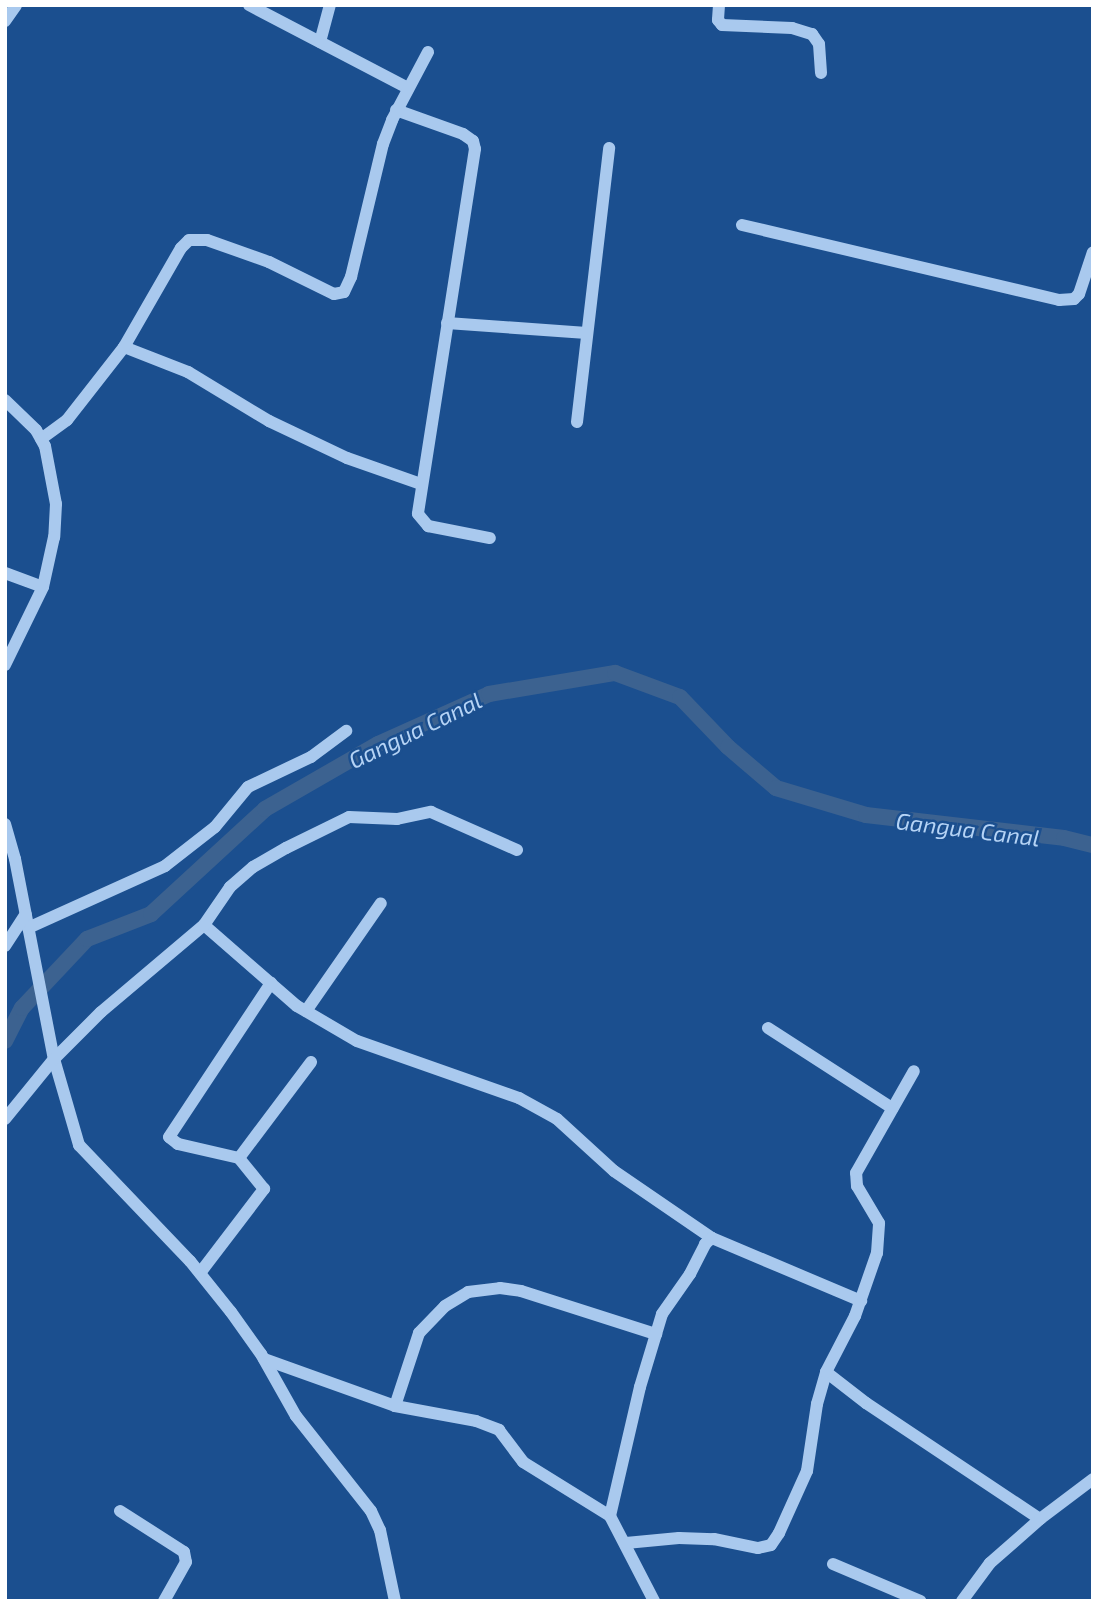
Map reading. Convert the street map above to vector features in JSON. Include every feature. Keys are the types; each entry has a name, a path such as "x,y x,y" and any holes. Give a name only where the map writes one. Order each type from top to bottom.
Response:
{"street":[{"path":"5,21 16,5"},
{"path":"249,5 408,88"},
{"path":"320,42 330,5"},
{"path":"719,5 718,20 722,26 792,28 811,34 819,44 821,73"},
{"path":"41,439 67,420 124,347 181,248 189,240 207,240 269,262 334,294 344,292 350,283 383,144 397,110 428,52"},
{"path":"397,110 463,134 473,141 475,149 418,514 424,523 490,538"},
{"path":"577,422 609,149"},
{"path":"742,225 1059,300 1074,299 1079,294 1092,261"},
{"path":"447,323 587,333"},
{"path":"124,347 188,372 269,421 347,458 421,484"},
{"path":"5,400 41,439 52,472 57,504 54,537 43,587 6,663"},
{"path":"5,573 43,587"},
{"path":"29,933 165,866 215,827 255,781 311,757 346,731"},
{"path":"5,1119 54,1059 101,1012 204,925 230,887 253,867 349,817 397,819 431,812 517,850"},
{"path":"5,824 26,914 54,1059 79,1144 200,1273 264,1359 296,1416 371,1511 380,1530 396,1601"},
{"path":"306,1011 381,902"},
{"path":"5,946 26,914"},
{"path":"204,925 306,1011 357,1041 494,1087 557,1119 614,1171 712,1238 861,1301"},
{"path":"200,1273 264,1189 239,1158 178,1144 169,1137 271,983"},
{"path":"768,1028 892,1108"},
{"path":"239,1158 311,1062"},
{"path":"626,1543 679,1538 714,1539 758,1548 771,1545 807,1471 817,1404 825,1372 861,1301 877,1253 879,1223 856,1186 856,1172 914,1072"},
{"path":"610,1516 662,1314 690,1274 705,1244 712,1238"},
{"path":"395,1406 419,1333 436,1314 468,1292 500,1288 521,1291 656,1334"},
{"path":"264,1359 395,1406 492,1426 533,1469 593,1502 610,1516 654,1601"},
{"path":"825,1372 866,1403 1040,1519"},
{"path":"962,1601 990,1563 1040,1519 1093,1479"},
{"path":"120,1511 184,1552 186,1562 164,1601"},
{"path":"833,1564 920,1601"}],"waterway":[{"name":"Gangua Canal","path":"5,1041 22,1008 87,939 151,914 265,809 378,744 489,694 615,673 680,697 728,747 776,788 866,815 1064,838 1093,845"}]}
